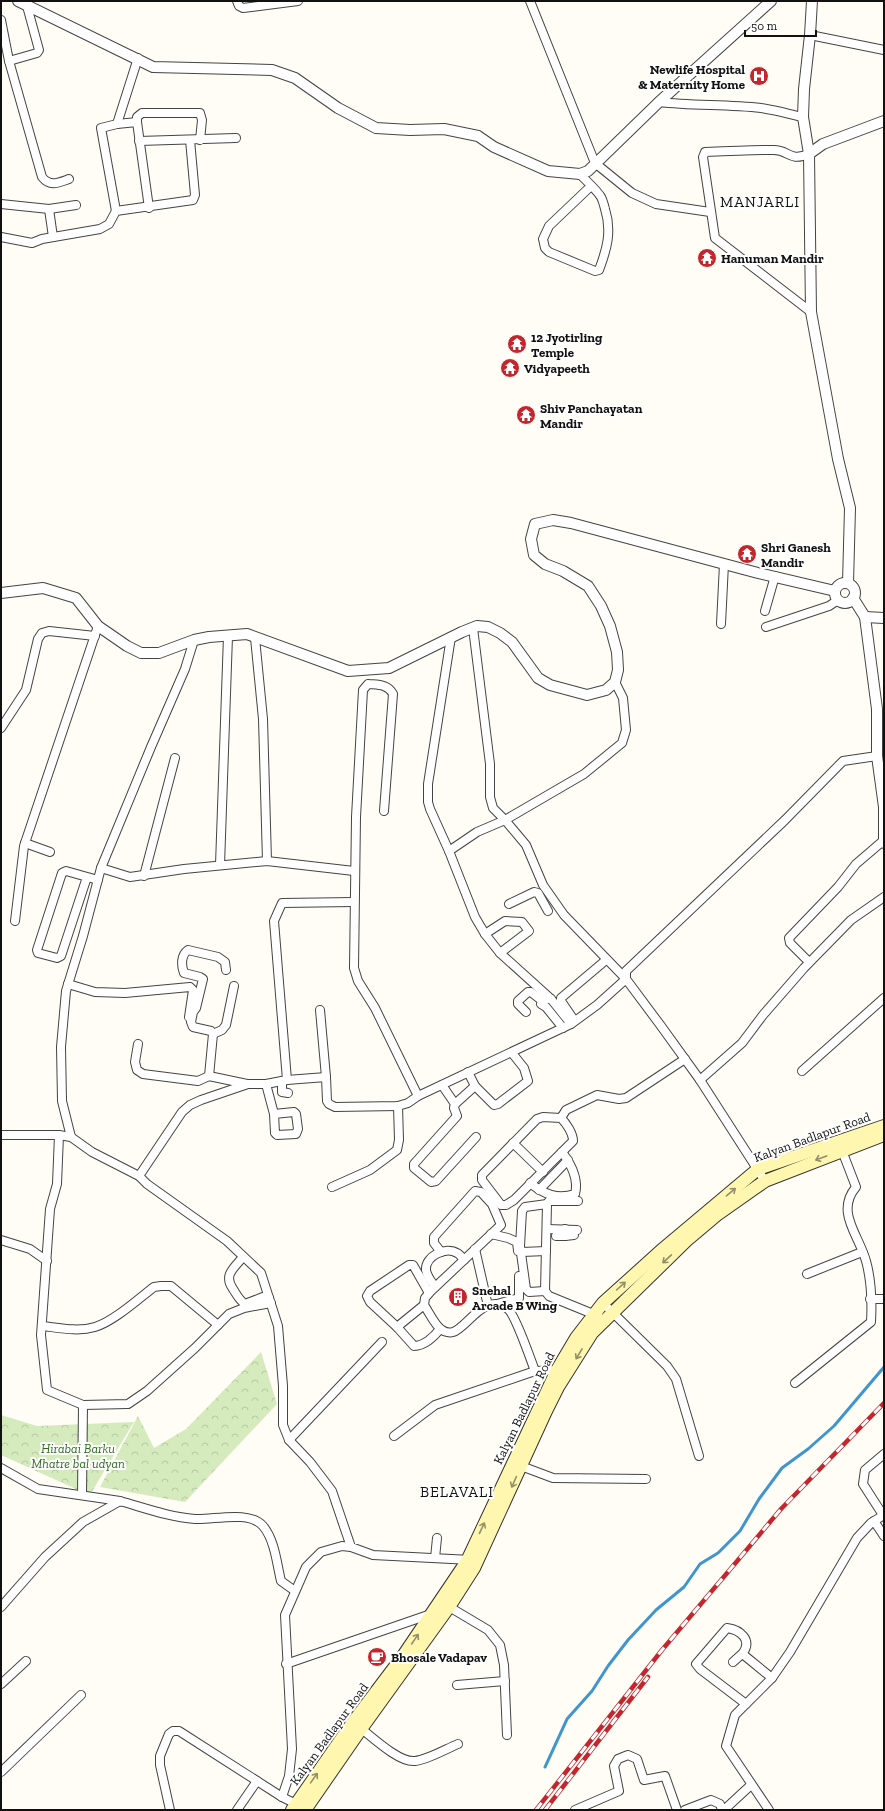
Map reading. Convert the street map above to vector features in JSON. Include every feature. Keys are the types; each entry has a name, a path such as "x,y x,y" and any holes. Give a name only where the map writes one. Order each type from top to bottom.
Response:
{"main road":[{"name":"Kalyan Badlapur Road","path":"297,1808 407,1659 432,1613 445,1607 472,1560 498,1507 542,1409 557,1370 576,1338 603,1315 603,1303 664,1248 758,1170 840,1146 884,1126"},
{"path":"542,1409 570,1370 603,1315 718,1214 765,1181 840,1146 884,1135"},
{"path":"407,1659 445,1607"}],"street":[{"path":"237,1 239,6 243,8 294,1"},
{"path":"530,1 595,163 632,193 656,204 710,212"},
{"path":"22,4 138,58 153,67 272,70 294,78 338,108 376,128 410,130 444,129 478,136 494,147 548,171 580,174 588,171 659,102 771,1"},
{"path":"812,1 803,117 809,154 811,312 838,459 850,508 848,584"},
{"path":"9,61 37,53 39,50 22,4"},
{"path":"1,20 9,61 42,177 50,184 68,179"},
{"path":"810,36 884,50"},
{"path":"117,124 138,58"},
{"path":"659,102 686,105 712,104 762,108 803,117"},
{"path":"149,208 139,142 137,117 142,113 200,113 202,120 200,140"},
{"path":"811,312 715,238 703,157 705,152 776,150 794,157 800,157 809,154 823,144 884,121"},
{"path":"1,237 32,244 54,237 105,227 112,220 116,212 101,130 103,127 137,122"},
{"path":"139,142 236,138"},
{"path":"116,212 193,200 195,194 190,140"},
{"path":"580,174 591,186 602,198 609,221 609,236 606,253 599,270 595,271 549,252 545,248 543,239 549,226 591,186"},
{"path":"1,204 49,209 76,205"},
{"path":"49,209 54,237"},
{"path":"1,728 26,690 38,639 42,633 48,631 97,631 141,653 159,653 194,640 247,634 348,671 389,668 451,637 473,628 488,627 500,633 512,642 538,678 550,685 587,695 606,690 615,682 618,670 617,652 610,626 601,606 588,586 564,571 545,564 534,555 531,539 535,524 553,520 571,523 724,564 775,576 837,596 846,603 853,598"},
{"path":"722,624 724,564"},
{"path":"765,611 775,576"},
{"path":"766,626 829,606 837,596 840,584 848,584 854,590 853,598 865,617 880,708 877,756 884,807 884,841 856,864 838,887 789,938 790,943 809,962"},
{"path":"1,593 43,588 76,598 97,631"},
{"path":"865,617 884,618"},
{"path":"473,628 490,764 490,798 493,808 506,820 526,846 543,885 557,906 606,960 626,979 685,1059 765,1181"},
{"path":"15,921 25,843 97,631"},
{"path":"220,866 228,636"},
{"path":"451,637 427,794 430,809 450,851 475,918 485,934 500,952 551,999 573,1023"},
{"path":"255,638 263,719 267,861"},
{"path":"71,1137 62,1101 61,1062 61,1047 68,984 84,936 101,868 182,676 194,640"},
{"path":"450,851 477,832 506,820 584,774 622,743 626,730 624,706 623,698 615,682"},
{"path":"384,811 393,694 386,686 368,684 365,685 364,690 354,871 354,968 358,981 375,1008 418,1096"},
{"path":"320,1010 327,1101 329,1104 335,1107 398,1106 408,1103 418,1096 573,1023 597,1005 626,979 626,971 785,820 843,761 877,756"},
{"path":"144,876 176,758"},
{"path":"25,843 50,852"},
{"path":"101,868 130,877 184,869 267,861 354,871"},
{"path":"87,877 61,956 57,958 38,953 37,950 62,873 66,871 98,880"},
{"path":"508,904 534,892 538,893 545,913 557,906"},
{"path":"700,1080 742,1043 763,1015 809,962 851,920 884,897"},
{"path":"288,1093 282,1092 285,1080 274,920 276,913 282,903 354,902"},
{"path":"485,934 505,921 522,922 529,929 529,931 500,952"},
{"path":"213,1034 210,1031 193,1027 191,1022 192,1012 196,1008 202,979 184,972 182,963 184,955 188,950 218,957 225,962 226,970"},
{"path":"573,1023 561,1001 561,998 606,960"},
{"path":"68,984 95,992 125,993 190,987 193,990 188,1021"},
{"path":"213,1034 222,1030 226,1025 234,986"},
{"path":"526,1012 518,1004 518,1001 528,992 531,992 540,999 551,999"},
{"path":"802,1071 884,998"},
{"path":"541,1004 546,1007 563,1028"},
{"path":"209,1076 213,1034"},
{"path":"138,1044 135,1062 137,1070 143,1074 198,1081 209,1076 248,1084 266,1084 285,1080 326,1077"},
{"path":"468,1072 474,1086 494,1104 498,1104 528,1081 524,1068 512,1053"},
{"path":"561,1118 566,1110 597,1095 619,1100 626,1098 685,1059"},
{"path":"139,1176 182,1112 190,1105 248,1084"},
{"path":"266,1084 274,1114"},
{"path":"442,1085 455,1104 454,1108 457,1116 414,1164 414,1168 431,1182 436,1181 476,1138"},
{"path":"455,1104 474,1086"},
{"path":"332,1187 370,1170 397,1150 399,1140 398,1106"},
{"path":"543,1117 561,1118 565,1122 573,1137 573,1141 514,1200 506,1205 501,1205 482,1180 482,1175 513,1143 537,1119 543,1117"},
{"path":"1,1135 59,1135 71,1137 92,1152 139,1176 147,1184 227,1241 261,1273 278,1326 283,1386 283,1425 290,1440 310,1462 332,1491 351,1547"},
{"path":"59,1135 57,1184 50,1209 42,1335 47,1390 83,1405 128,1404 147,1391 195,1348 229,1314 270,1301"},
{"path":"513,1143 543,1172"},
{"path":"795,1383 871,1322 866,1261 852,1227 847,1208 849,1195 856,1187 840,1146"},
{"path":"530,1184 538,1190 552,1196 566,1197 575,1194 576,1189 574,1170 562,1152"},
{"path":"538,1190 568,1160"},
{"path":"441,1252 434,1243 434,1237 475,1191 481,1192 492,1204 501,1225 491,1234 476,1249 432,1290 425,1298 424,1305 440,1329 450,1333 455,1332 473,1315 492,1305 519,1298 518,1270 520,1267 517,1242 491,1234"},
{"path":"545,1291 529,1292 526,1289 520,1246 522,1212 525,1207 547,1204 549,1201 578,1201"},
{"path":"547,1204 545,1291 549,1296 603,1315 668,1366 676,1379 699,1456"},
{"path":"547,1229 575,1232"},
{"path":"556,1236 565,1232"},
{"path":"1,1240 30,1249 47,1261"},
{"path":"476,1249 492,1305"},
{"path":"432,1290 426,1268 428,1261 439,1252 457,1253 464,1260"},
{"path":"522,1252 546,1252"},
{"path":"807,1274 862,1252"},
{"path":"243,1257 231,1271 228,1283 240,1300 245,1304 263,1297 270,1301"},
{"path":"432,1290 413,1265 409,1265 370,1291 367,1296 370,1302 397,1327 414,1346 420,1346 434,1336 440,1329"},
{"path":"43,1326 77,1330 95,1327 111,1319 154,1287 161,1286 171,1286 218,1325"},
{"path":"870,1299 884,1299"},
{"path":"397,1327 424,1305"},
{"path":"492,1305 507,1308 511,1313 535,1371"},
{"path":"290,1440 382,1342"},
{"path":"394,1436 435,1406 535,1371 570,1370"},
{"path":"82,1495 83,1405"},
{"path":"769,1810 726,1746 734,1715 772,1678 790,1652 857,1538 874,1521 884,1515 863,1484 865,1470 884,1454"},
{"path":"516,1466 554,1478 646,1479"},
{"path":"1,1468 38,1489 120,1501 168,1514 195,1519 235,1517 255,1519 264,1526 271,1540 281,1582 295,1591"},
{"path":"1,1607 45,1557 83,1522 120,1501"},
{"path":"874,1521 884,1536"},
{"path":"435,1558 437,1538"},
{"path":"282,1797 289,1776 292,1749 286,1664 285,1615 306,1567 321,1552 342,1546 351,1547 373,1555 472,1560"},
{"path":"445,1607 488,1630 500,1645 505,1681 507,1735"},
{"path":"286,1664 432,1613"},
{"path":"733,1662 748,1646 746,1639 735,1629 727,1628 696,1664 700,1669 746,1704"},
{"path":"743,1653 744,1656 772,1678"},
{"path":"1,1684 26,1661"},
{"path":"456,1681 470,1684 505,1681"},
{"path":"1,1772 81,1694"},
{"path":"357,1725 398,1757 407,1761 417,1761 458,1744"},
{"path":"170,1810 159,1761 169,1734 173,1731 179,1731 297,1808"},
{"path":"576,1810 619,1791 614,1766 618,1759 628,1755 636,1759 644,1780 665,1776 678,1810"},
{"path":"237,1810 257,1781"},
{"path":"684,1810 711,1800 720,1804 723,1810 751,1785"}],"green space":[{"path":"261,1352 277,1404 185,1502 100,1487 138,1416 154,1448 186,1429"},
{"name":"Hirabai Barku Mhatre bal udyan","path":"1,1415 37,1426 134,1422 91,1493 78,1490 1,1455"}],"waterway":[{"path":"545,1767 567,1719 592,1691 608,1666 628,1640 656,1610 684,1587 700,1564 718,1553 740,1531 759,1499 782,1468 808,1449 834,1426 884,1367"}],"railway":[{"path":"536,1810 662,1650 781,1509 884,1403"},
{"path":"545,1810 648,1677"}],"place":[{"name":"Newlife Hospital & Maternity Home","path":"759,76"},
{"name":"Hanuman Mandir","path":"707,258"},
{"name":"12 Jyotirling Temple","path":"517,344"},
{"name":"Vidyapeeth","path":"510,368"},
{"name":"Shiv Panchayatan Mandir","path":"526,415"},
{"name":"Shri Ganesh Mandir","path":"747,554"},
{"name":"Snehal Arcade B Wing","path":"458,1297"},
{"name":"Bhosale Vadapav","path":"377,1657"}],"district":[{"name":"MANJARLI","path":"760,202"},
{"name":"BELAVALI","path":"457,1492"}]}
